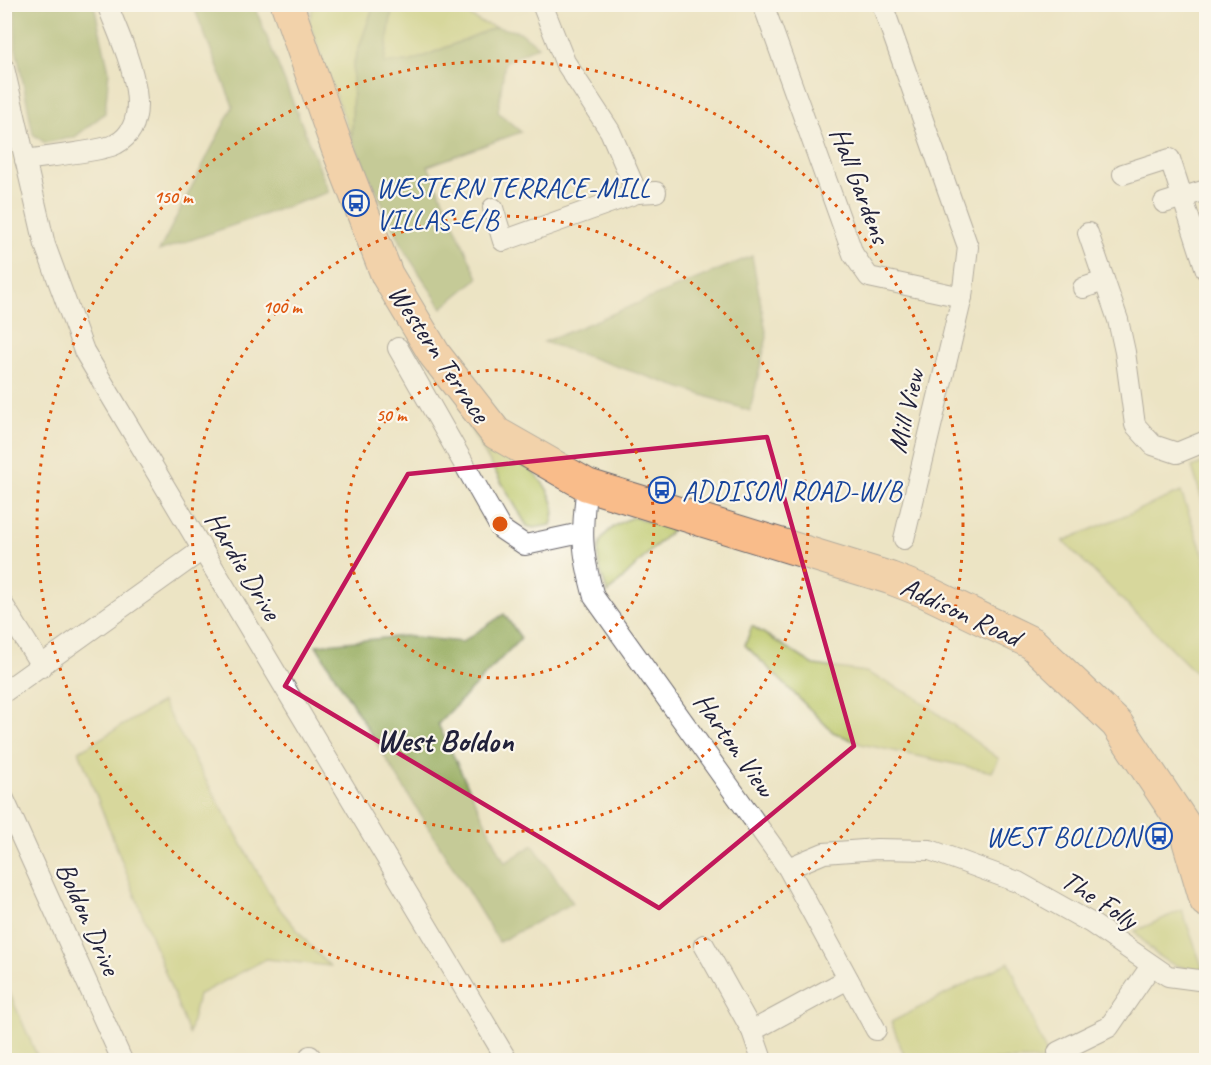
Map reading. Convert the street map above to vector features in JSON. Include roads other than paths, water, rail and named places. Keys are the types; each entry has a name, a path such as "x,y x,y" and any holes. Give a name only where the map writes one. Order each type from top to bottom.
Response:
{"main road":[{"name":"Western Terrace","path":"287,4 337,147 387,275 435,355 496,433 587,485"},
{"name":"Addison Road","path":"587,485 890,578 926,592 1032,643 1117,724 1183,823 1206,901"}],"street":[{"path":"25,160 116,144 133,129 139,104 127,58 107,4"},
{"path":"493,208 503,242 646,193 610,131 565,62 542,4"},
{"name":"Hall Gardens","path":"763,4 854,254 869,277 962,297"},
{"path":"882,4 968,247 962,297"},
{"name":"Hardie Drive","path":"4,68 45,244 84,351 507,1060"},
{"path":"1123,174 1170,159 1173,200 1206,270"},
{"path":"1173,200 1206,190"},
{"path":"1088,233 1125,352 1135,425 1153,445 1176,453 1206,441"},
{"path":"1083,288 1104,280"},
{"name":"Mill View","path":"904,538 962,297"},
{"path":"398,348 501,529 525,545 581,533"},
{"name":"Harton View","path":"587,485 581,533 584,562 594,597 788,868 876,1030"},
{"path":"4,692 42,667 202,550"},
{"path":"4,606 42,667"},
{"name":"Boldon Drive","path":"4,799 122,1060"},
{"name":"The Folly","path":"788,868 824,853 877,849 930,850 1018,882 1091,923 1168,976 1206,981"},
{"path":"704,945 752,1031 762,1060"},
{"path":"1058,1052 1109,1027 1151,966"},
{"path":"752,1031 848,979"}],"place":[{"name":"WESTERN TERRACE-MILL VILLAS-E/B","path":"356,203"},
{"name":"ADDISON ROAD-W/B","path":"662,490"},
{"name":"WEST BOLDON","path":"1159,836"}],"district":[{"name":"West Boldon","path":"445,740"}]}
